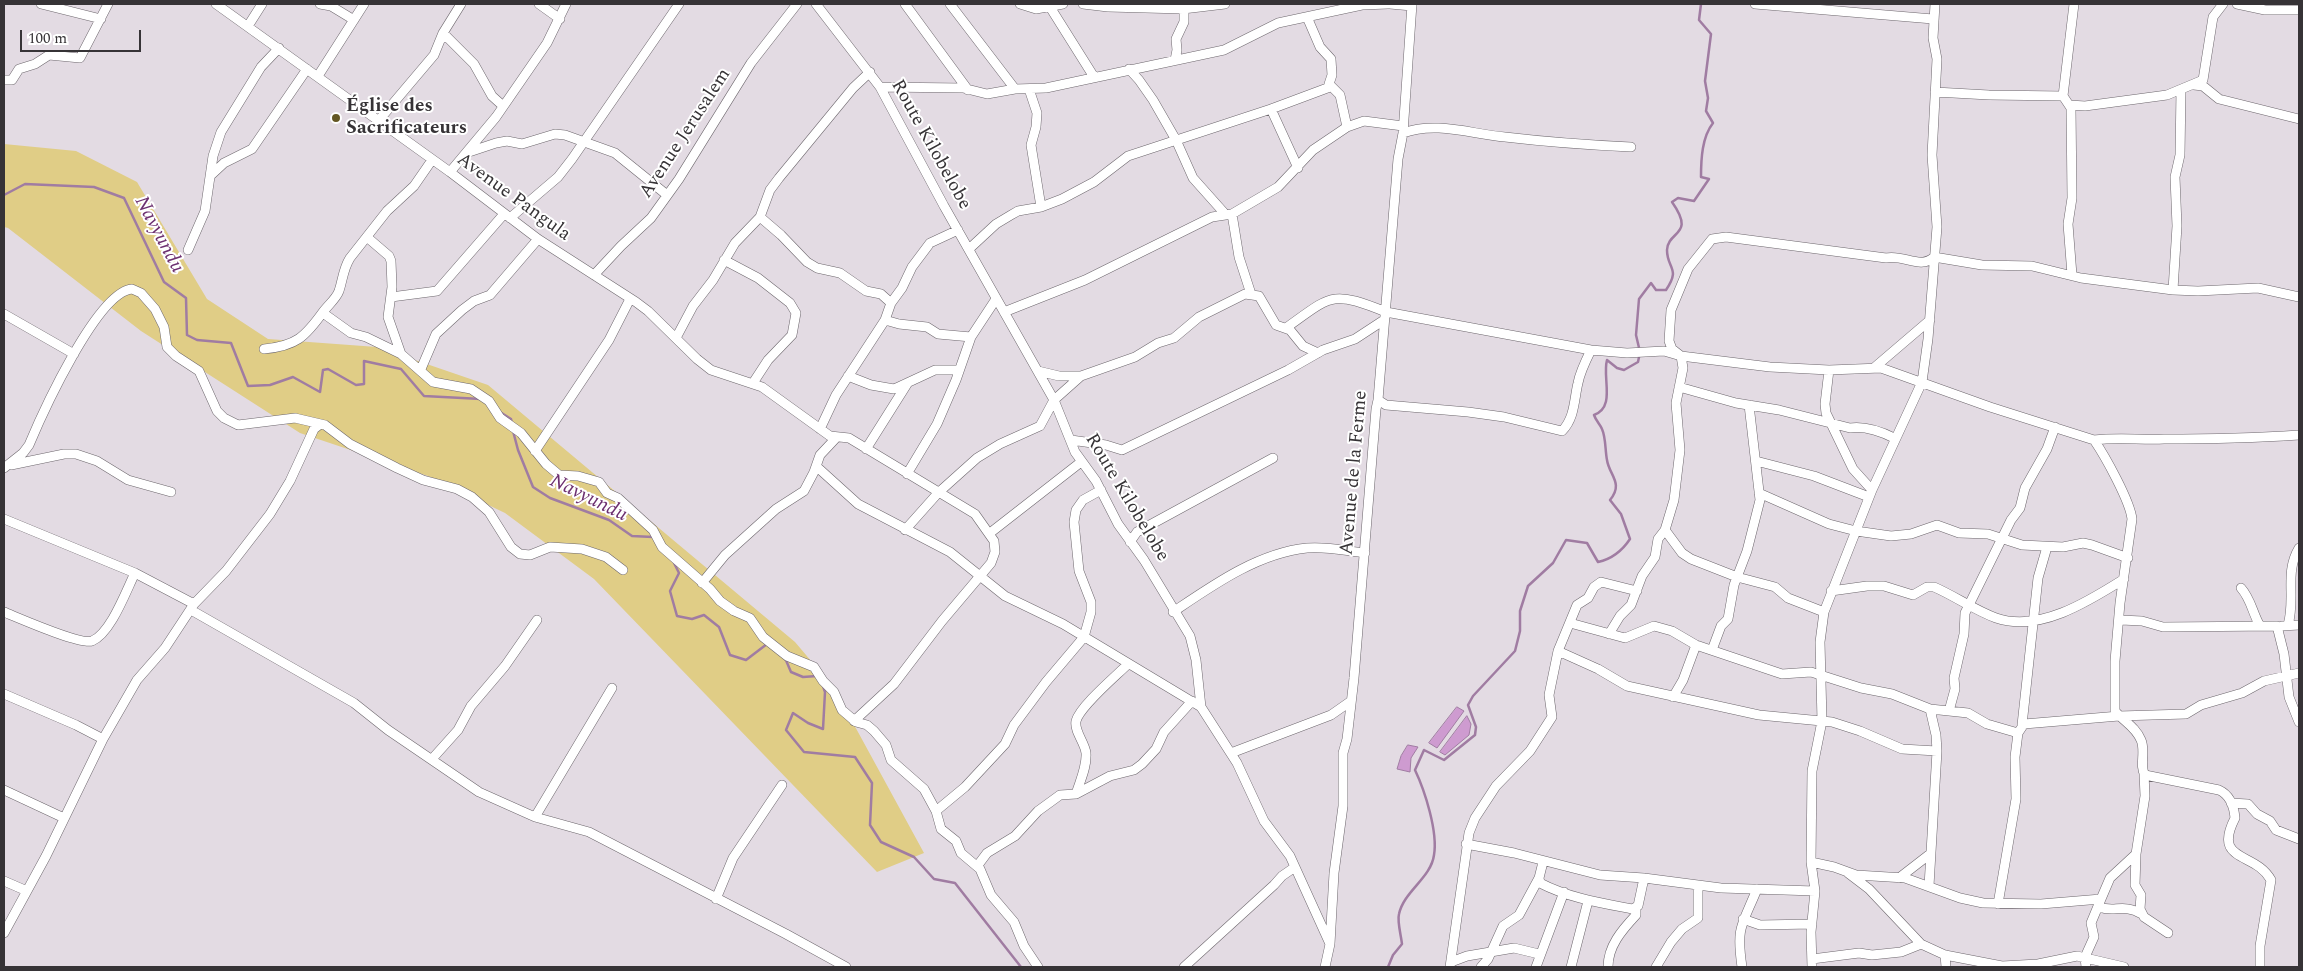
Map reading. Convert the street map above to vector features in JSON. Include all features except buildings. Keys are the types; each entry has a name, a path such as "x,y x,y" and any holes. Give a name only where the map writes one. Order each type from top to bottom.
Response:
{"street":[{"path":"41,4 101,19"},
{"path":"4,80 12,80 19,69 35,64 47,56 80,58 108,4"},
{"name":"Avenue Pangula","path":"216,4 379,120 538,239 648,311 696,359 712,370 753,383"},
{"path":"248,26 262,4"},
{"path":"320,4 331,6 354,20"},
{"path":"318,76 364,4"},
{"path":"379,120 434,55 443,33 461,4"},
{"path":"539,4 560,19"},
{"path":"450,172 504,106 547,43 566,4"},
{"path":"390,297 437,291 507,216 558,177 602,118 679,4"},
{"name":"Avenue Jerusalem","path":"594,275 651,218 668,195 751,63 797,4"},
{"name":"Route Kilobelobe","path":"816,4 880,87 996,299 1054,400 1080,462 1101,490 1118,524 1144,560 1173,612 1190,636 1194,649 1202,707 1231,752 1248,784 1264,821 1290,856 1330,944"},
{"path":"905,4 968,90"},
{"path":"950,4 1015,89"},
{"path":"1020,4 1036,9 1063,4"},
{"path":"1083,4 1100,6 1224,4"},
{"path":"1755,4 1933,20"},
{"path":"1921,944 1901,952 1872,955 1859,953 1812,963 1812,924 1815,891 1811,862 1812,771 1822,721 1820,642 1824,612 1870,493 1894,438 1922,382 1930,320 1937,204 1932,142 1937,59 1933,20 1935,4"},
{"path":"2072,274 2068,224 2072,198 2070,105 2063,96 2074,4"},
{"path":"2070,105 2085,106 2167,95 2203,80 2213,17 2223,4"},
{"path":"2237,4 2265,10 2299,10"},
{"path":"880,87 968,90 986,94 1015,89 1057,86 1224,50 1278,22 1362,5 1412,5"},
{"name":"Avenue de la Ferme","path":"1325,967 1330,944 1334,873 1343,806 1343,753 1347,739 1351,702 1380,405 1385,316 1398,159 1403,129 1412,5"},
{"path":"1175,60 1177,50 1176,39 1182,28 1184,6"},
{"path":"1050,7 1094,77"},
{"path":"1307,17 1320,47 1331,59 1330,87"},
{"path":"443,33 474,64 492,96 504,106"},
{"path":"188,250 205,211 210,177 221,132 261,67 279,48"},
{"path":"210,177 224,163 252,148 307,69"},
{"path":"1129,69 1139,80 1176,140 1193,178 1229,215 1239,257 1251,294"},
{"path":"676,338 686,324 693,306 713,280 735,243 760,217 770,190 853,88 870,72"},
{"path":"2194,85 2203,86 2219,99 2299,119"},
{"path":"969,249 996,224 1018,210 1041,207 1062,199 1094,182 1128,156 1271,109 1330,87 1338,91 1340,95 1347,127"},
{"path":"1029,89 1037,113 1036,127 1031,145 1041,207"},
{"path":"2173,290 2177,226 2175,177 2180,155 2182,90"},
{"path":"1935,92 2063,96"},
{"path":"1271,109 1298,168"},
{"path":"1004,312 1085,280 1212,217 1229,215 1278,187 1313,150 1347,127 1364,121 1403,129 1438,128 1503,137 1631,147"},
{"path":"466,153 496,143 522,144 555,134 565,135 615,153 668,195"},
{"path":"264,349 280,348 301,339 316,324 322,312 336,296 345,267 350,258 368,238 387,211 414,186 432,160"},
{"path":"760,217 776,230 807,262 817,268 840,273 866,291 881,294 891,303"},
{"path":"820,429 836,395 885,320 891,303 902,288 912,267 928,245 958,230"},
{"path":"1610,634 1620,616 1631,605 1642,576 1655,557 1658,539 1665,530 1674,500 1680,450 1676,403 1683,368 1681,356 1672,349 1669,341 1671,310 1688,269 1712,239 1726,237 1886,258 1899,256 1916,262 1930,261 1934,257"},
{"path":"368,238 389,256 391,261 392,287 388,317 401,354"},
{"path":"421,369 436,334 474,301 490,295 538,239"},
{"path":"1934,257 1982,265 2032,266 2096,280 2173,290 2198,291 2251,288 2299,297"},
{"path":"724,260 758,278 790,303 796,313 792,335 768,360 753,383 762,387 820,429 836,438 848,438 975,514 994,540 995,552 991,563 942,621 894,684 854,721"},
{"path":"5,467 23,453 29,445 74,354 94,323 121,293 128,289 135,290 142,293 155,309 164,327 167,347 176,356 199,372 220,416 238,425 295,418 330,427 350,444 397,468 438,485 457,489 472,497 488,512 511,547 520,554 530,555 550,547 582,549 606,557 623,570"},
{"path":"1038,371 1059,376 1081,376 1135,357 1158,343 1174,338 1199,316 1245,294 1251,294 1262,299 1273,321 1293,333 1303,346 1318,353"},
{"path":"1286,328 1312,308 1336,297 1357,301 1385,316 1591,350 1627,353 1664,351 1681,356 1770,367 1829,370 1875,367 1990,407 2094,440 2118,437 2158,440 2243,439 2299,435"},
{"path":"535,451 609,340 630,299"},
{"path":"907,474 933,433 971,337 996,299"},
{"path":"322,312 351,333 366,337 401,354 421,369 433,382 471,389 489,401 500,418 521,434 559,475 578,476 601,483 607,493 618,498 653,530 662,547 734,611 750,618 768,642 787,656 814,668 834,692 842,710 854,721 874,731 886,745 891,760 919,783 936,811 941,829 956,841 961,853 978,865 991,895 1014,922 1024,946 1038,967"},
{"path":"4,314 74,354"},
{"path":"1071,440 1106,444 1122,450 1165,431 1318,353 1355,339 1385,316"},
{"path":"885,320 899,324 927,327 938,334 971,337"},
{"path":"1875,367 1930,320"},
{"path":"1380,405 1468,412 1504,417 1562,431 1566,426 1576,400 1578,383 1591,350"},
{"path":"848,376 894,389 935,370 958,370"},
{"path":"1829,370 1825,404 1831,422 1853,469 1870,493"},
{"path":"905,530 938,493 977,458 1000,444 1040,426 1054,400 1081,376"},
{"path":"866,449 907,384"},
{"path":"1679,387 1749,406 1831,422 1850,428 1858,427 1881,432 1894,438"},
{"path":"1712,650 1721,626 1728,619 1759,493 1749,406"},
{"path":"4,933 103,740 137,680 165,648 192,607 226,571 270,514 290,482 314,429 319,425"},
{"path":"1949,710 1955,689 1954,678 1964,634 1964,621 1969,604 2011,520 2020,508 2025,488 2047,449 2055,427"},
{"path":"702,583 725,556 782,504 801,494 810,481 820,455 836,438"},
{"path":"2094,440 2132,514 2124,578 2114,699 2115,711 2131,724 2142,740 2144,750 2145,796 2136,854 2135,885 2141,895 2140,909 2142,914"},
{"path":"5,467 64,454 76,454 97,461 128,480 171,492"},
{"path":"1130,542 1137,532 1273,458"},
{"path":"990,533 1080,462"},
{"path":"1756,462 1814,476 1870,493"},
{"path":"816,466 858,504 905,530 940,546 1005,596 1084,637 1202,707"},
{"path":"936,811 965,787 1005,744 1014,725 1046,682 1084,637 1091,612 1090,602 1079,571 1074,522 1076,510 1082,500 1101,490"},
{"path":"1759,493 1829,524 1856,531 1898,535 1911,534 1937,525 1959,533 1974,532 2029,545 2063,547 2083,543 2104,548 2128,558"},
{"path":"4,519 135,573 354,703 388,730 479,792 536,817 589,832 846,967"},
{"path":"1665,530 1682,553 1691,559 1737,577 1775,587 1788,598 1824,612"},
{"path":"2029,545 2042,559"},
{"path":"1998,904 2016,799 2015,757 2042,559 2047,547"},
{"path":"1173,612 1246,567 1290,552 1309,548 1365,553"},
{"path":"2288,625 2292,606 2290,569 2299,548"},
{"path":"4,612 75,640 90,642 97,638 110,623 135,573"},
{"path":"1831,590 1884,586 1913,595 1927,588 1934,587 1997,618 2035,619 2064,612 2124,578"},
{"path":"1451,964 1466,844 1475,818 1496,786 1530,751 1552,716 1549,695 1558,652 1577,605 1588,598 1594,587 1602,582 1637,591"},
{"path":"2240,588 2249,597 2251,609 2260,626"},
{"path":"432,759 458,730 471,706 505,666 537,620"},
{"path":"2120,620 2142,621 2163,627 2299,625"},
{"path":"1570,623 1625,638 1654,626 1672,631 1696,645 1782,674 1811,672 1820,674 1860,688 1892,694 1930,709 1968,713 1986,724 2020,729 2119,716 2186,714 2207,702 2242,693 2264,681 2299,673"},
{"path":"2277,626 2287,676 2286,682 2290,705 2299,722"},
{"path":"1673,697 1683,680 1696,645"},
{"path":"1558,652 1598,670 1627,686 1788,720 1822,721 1860,731 1902,749 1938,751"},
{"path":"1076,794 1083,775 1086,752 1077,728 1078,718 1102,688 1128,664"},
{"path":"536,817 612,688"},
{"path":"4,694 67,720 103,740"},
{"path":"978,865 987,853 1015,836 1048,802 1060,795 1076,794 1104,779 1134,770 1142,764 1156,749 1164,732 1192,701"},
{"path":"1231,752 1331,715 1351,702"},
{"path":"1929,886 1938,751 1930,709"},
{"path":"2144,773 2219,790 2225,793 2231,803 2235,818 2228,832 2228,842 2233,852 2266,872 2271,880 2260,946 2260,967"},
{"path":"716,899 733,858 782,785"},
{"path":"4,790 64,818"},
{"path":"2231,803 2248,804 2257,814 2270,821 2276,830 2299,839"},
{"path":"1466,844 1514,853 1543,862 1600,875 1698,885 1815,891"},
{"path":"1899,878 1930,854"},
{"path":"2086,967 2085,957 2094,937 2091,923 2110,878 2136,854"},
{"path":"1481,967 1491,953 1503,926 1519,914 1539,878 1543,862"},
{"path":"1811,862 1834,866 1848,873 1869,889 1921,944 1946,955 2002,966 2038,964 2077,956 2124,967"},
{"path":"1184,967 1274,886 1282,876 1295,868"},
{"path":"1848,873 1899,878 1929,886 1960,898 1998,904 2100,903 2108,910 2127,907 2142,914 2168,933"},
{"path":"1539,878 1540,883 1588,901 1636,908"},
{"path":"1608,967 1611,950 1616,938 1636,915 1644,878"},
{"path":"4,881 27,891"},
{"path":"1656,967 1671,942 1682,929 1698,918 1698,885"},
{"path":"1742,967 1738,941 1743,919 1757,889"},
{"path":"1536,967 1539,954 1548,940 1564,892"},
{"path":"1571,967 1588,901"},
{"path":"1743,919 1760,924 1812,924"},
{"path":"1451,964 1467,956 1491,953 1499,949 1514,948 1539,954"},
{"path":"1946,955 1946,967"}],"shaded area":[{"path":"4,144 76,151 137,182 207,299 268,339 377,347 488,385 795,642 834,688 924,853 877,872 594,579 505,513 428,476 300,433 141,331 8,228 4,227"},
{"path":"1457,707 1464,711 1437,748 1429,743"},
{"path":"1467,716 1471,724 1469,735 1445,755 1440,752"},
{"path":"1408,745 1418,747 1411,758 1410,772 1397,769 1401,756"}],"waterway":[{"path":"1388,967 1393,955 1402,944 1398,920 1402,906 1406,898 1428,871 1434,855 1434,835 1430,812 1415,770 1424,750 1444,760 1475,735 1476,727 1468,705 1473,696 1515,651 1520,631 1520,611 1528,586 1553,563 1566,540 1587,543 1598,562 1616,554 1630,539 1621,514 1610,500 1616,489 1616,484 1608,465 1603,433 1594,415 1605,406 1607,360 1617,368 1624,370 1638,362 1640,352 1636,335 1639,299 1651,283 1656,290 1666,290 1670,283 1673,273 1668,256 1668,244 1681,227 1679,213 1672,202 1678,198 1694,201 1709,179 1701,177 1701,170 1704,141 1713,123 1706,111 1708,98 1705,81 1711,34 1699,20 1701,4"},
{"name":"Navyundu","path":"4,195 25,184 94,187 124,198 164,282 186,298 187,335 197,340 231,343 248,386 270,385 293,377 320,392 323,370 328,369 356,385 364,384 364,361 401,369 424,396 481,399"},
{"name":"Navyundu","path":"500,412 511,419 512,423"},
{"name":"Navyundu","path":"513,431 518,450 533,487 550,498 609,520 632,536 653,537"},
{"name":"Navyundu","path":"674,563 679,573 670,591 677,616 692,619 704,615 719,627 730,655 746,660 767,644"},
{"name":"Navyundu","path":"785,658 791,672 803,677 817,676"},
{"name":"Navyundu","path":"823,686 825,692 823,729 808,723 793,713 786,730 804,752 855,757 872,783 870,825 881,842 914,857 934,879 955,883 1021,967"}],"place":[{"name":"Église des Sacrificateurs","path":"336,118"}]}
